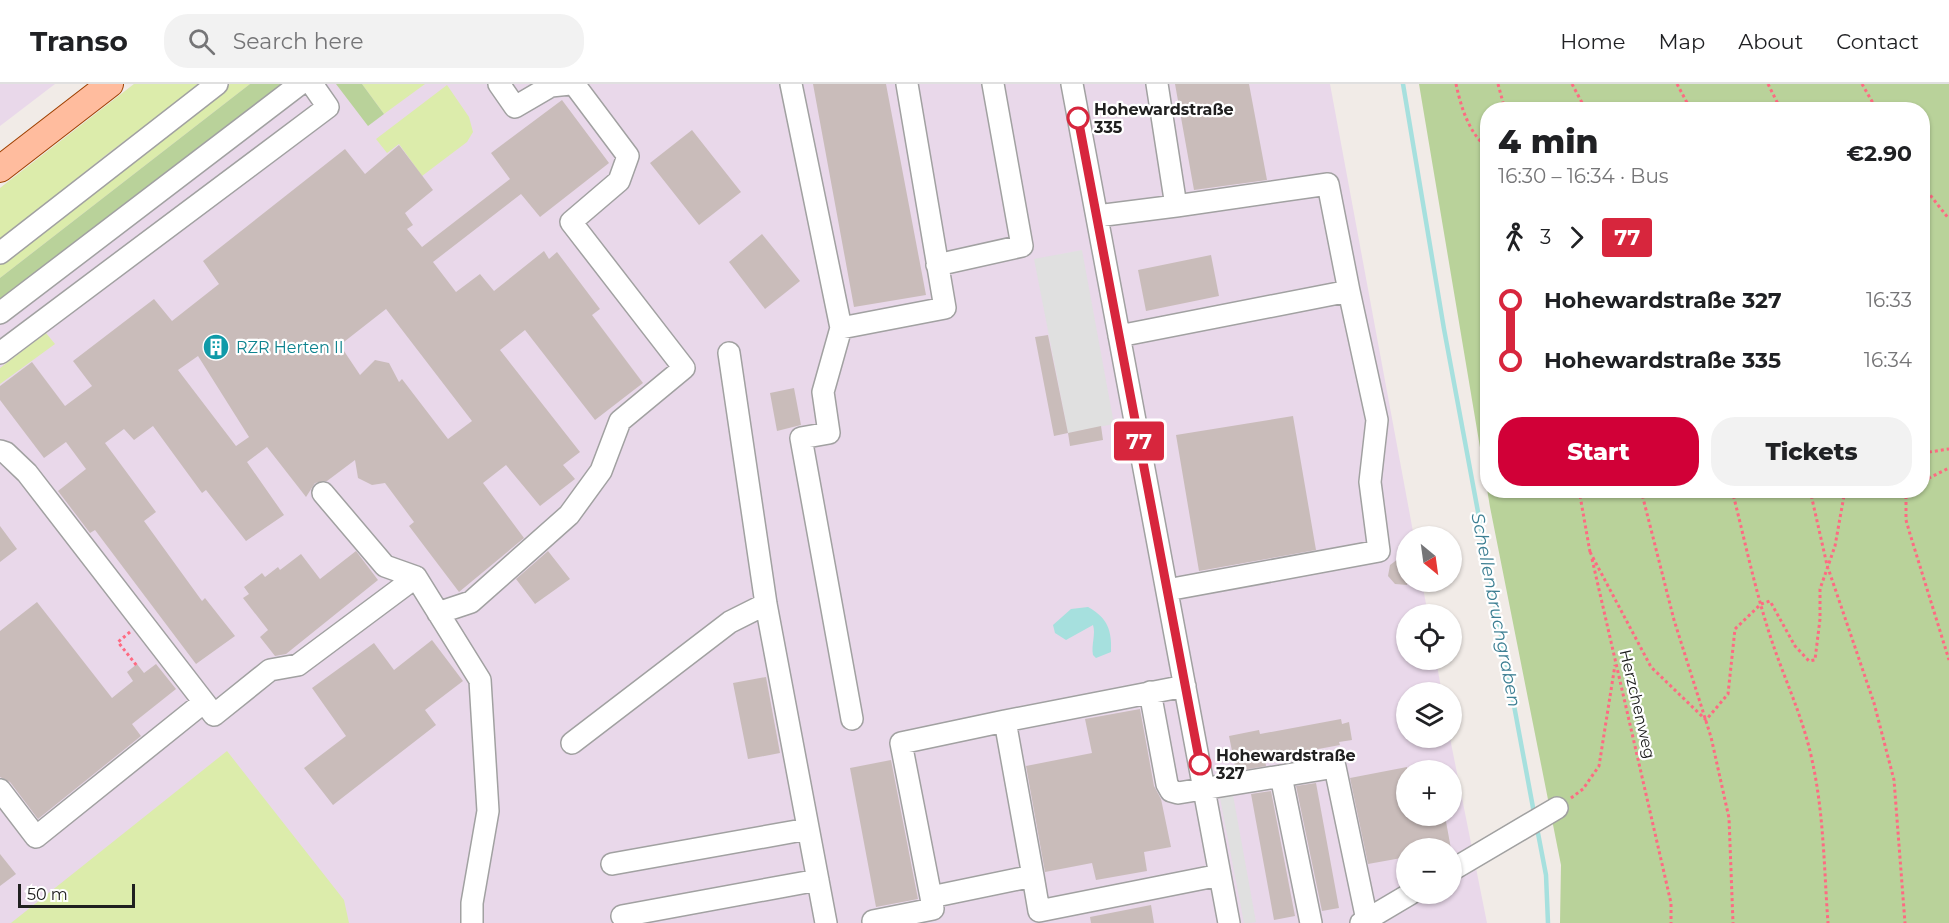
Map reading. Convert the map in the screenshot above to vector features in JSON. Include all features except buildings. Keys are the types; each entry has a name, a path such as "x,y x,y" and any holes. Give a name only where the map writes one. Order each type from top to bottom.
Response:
{"main road":[{"path":"0,147 82,84"},
{"path":"0,169 110,84"}],"street":[{"path":"0,253 217,84"},
{"path":"0,313 300,84"},
{"path":"0,353 328,107 312,84"},
{"path":"438,613 471,602 569,515 601,471 620,421 684,368 571,222 619,181 628,156 572,84 551,86 515,107 499,84"},
{"path":"791,84 841,328 823,392 829,433 801,438 852,719"},
{"path":"841,328 945,308 907,84"},
{"path":"937,265 1022,246 993,84"},
{"path":"1072,84 1229,923"},
{"path":"1157,84 1176,206"},
{"path":"1097,216 1328,184 1348,291 1377,420 1370,482 1379,551 1167,590"},
{"path":"1119,336 1348,291"},
{"path":"729,353 766,604 826,923"},
{"path":"0,451 6,453 27,473 214,715 270,670 298,665 416,577"},
{"path":"323,493 385,567 416,577 480,680 488,811 472,903 471,923"},
{"path":"572,743 730,622 766,604"},
{"path":"873,921 933,909 901,743 1185,686"},
{"path":"1150,692 1167,784 1171,791 1178,793 1335,767 1364,921 1396,902"},
{"path":"0,790 36,837 204,702"},
{"path":"1005,721 1039,911 1220,875"},
{"path":"1281,776 1311,923"},
{"path":"1462,864 1557,808"},
{"path":"612,864 808,829"},
{"path":"931,897 1033,876"},
{"path":"622,916 818,880"}],"path":[{"path":"1456,84 1460,102 1480,142"},
{"path":"1498,84 1503,102"},
{"path":"1572,84 1582,102"},
{"path":"1677,84 1687,102"},
{"path":"1768,84 1777,102"},
{"path":"1862,84 1872,102"},
{"path":"1930,195 1949,219"},
{"path":"1930,452 1949,449"},
{"path":"1930,478 1949,468"},
{"name":"Herzchenweg","path":"1580,498 1590,552 1671,903 1671,923"},
{"path":"1643,498 1674,620 1706,720 1729,818 1733,923"},
{"path":"1734,498 1761,604 1777,654 1800,710 1812,760 1821,807 1828,923"},
{"path":"1812,498 1827,565 1874,703 1894,780 1905,923"},
{"path":"1706,720 1728,694 1735,629 1761,604 1770,601 1795,646 1809,661 1815,660 1820,619 1820,589 1835,546 1844,498"},
{"path":"1906,498 1906,520 1949,660"},
{"path":"1590,552 1651,667 1706,720"},
{"path":"137,666 118,642 142,623"},
{"path":"1557,808 1583,789 1599,766 1616,662"}],"shaded area":[{"path":"0,84 55,84 0,126"},
{"path":"134,84 1330,84 1412,526 1396,526 1396,592 1424,592 1426,604 1396,604 1396,670 1438,670 1440,682 1396,682 1396,748 1452,748 1454,760 1396,760 1396,826 1462,826 1462,798 1487,923 0,923 0,188"},
{"path":"1082,250 1114,424 1068,433 1034,259"},
{"path":"1233,795 1256,922 1250,923 1244,923 1220,798"}],"green space":[{"path":"134,84 201,84 106,155 0,241 0,188"},
{"path":"230,84 250,84 0,278 0,263"},
{"path":"250,84 285,84 0,305 0,278"},
{"path":"336,84 362,84 384,114 368,126"},
{"path":"362,84 425,84 384,114"},
{"path":"1419,84 1949,84 1949,923 1560,923 1561,865 1488,498 1930,498 1930,102 1480,102 1480,447"},
{"path":"447,85 469,117 473,132 467,142 422,176 399,144 387,153 376,139"},
{"path":"46,333 55,344 0,384 0,368"},
{"path":"227,751 344,900 349,923 11,923"}],"water":[{"path":"1088,607 1104,621 1111,638 1111,652 1096,658 1093,655 1093,625 1066,640 1055,633 1053,625 1071,609"}],"waterway":[{"name":"Schellenbruchgraben","path":"1403,84 1444,329 1534,813"},
{"name":"Schellenbruchgraben","path":"1537,828 1546,875 1548,923"}],"bus line":[{"name":"77","path":"1078,118 1200,764"}],"place":[{"name":"Hohewardstraße 335","path":"1078,118"},
{"name":"RZR Herten II","path":"216,347"},
{"name":"Hohewardstraße 327","path":"1200,764"}]}
